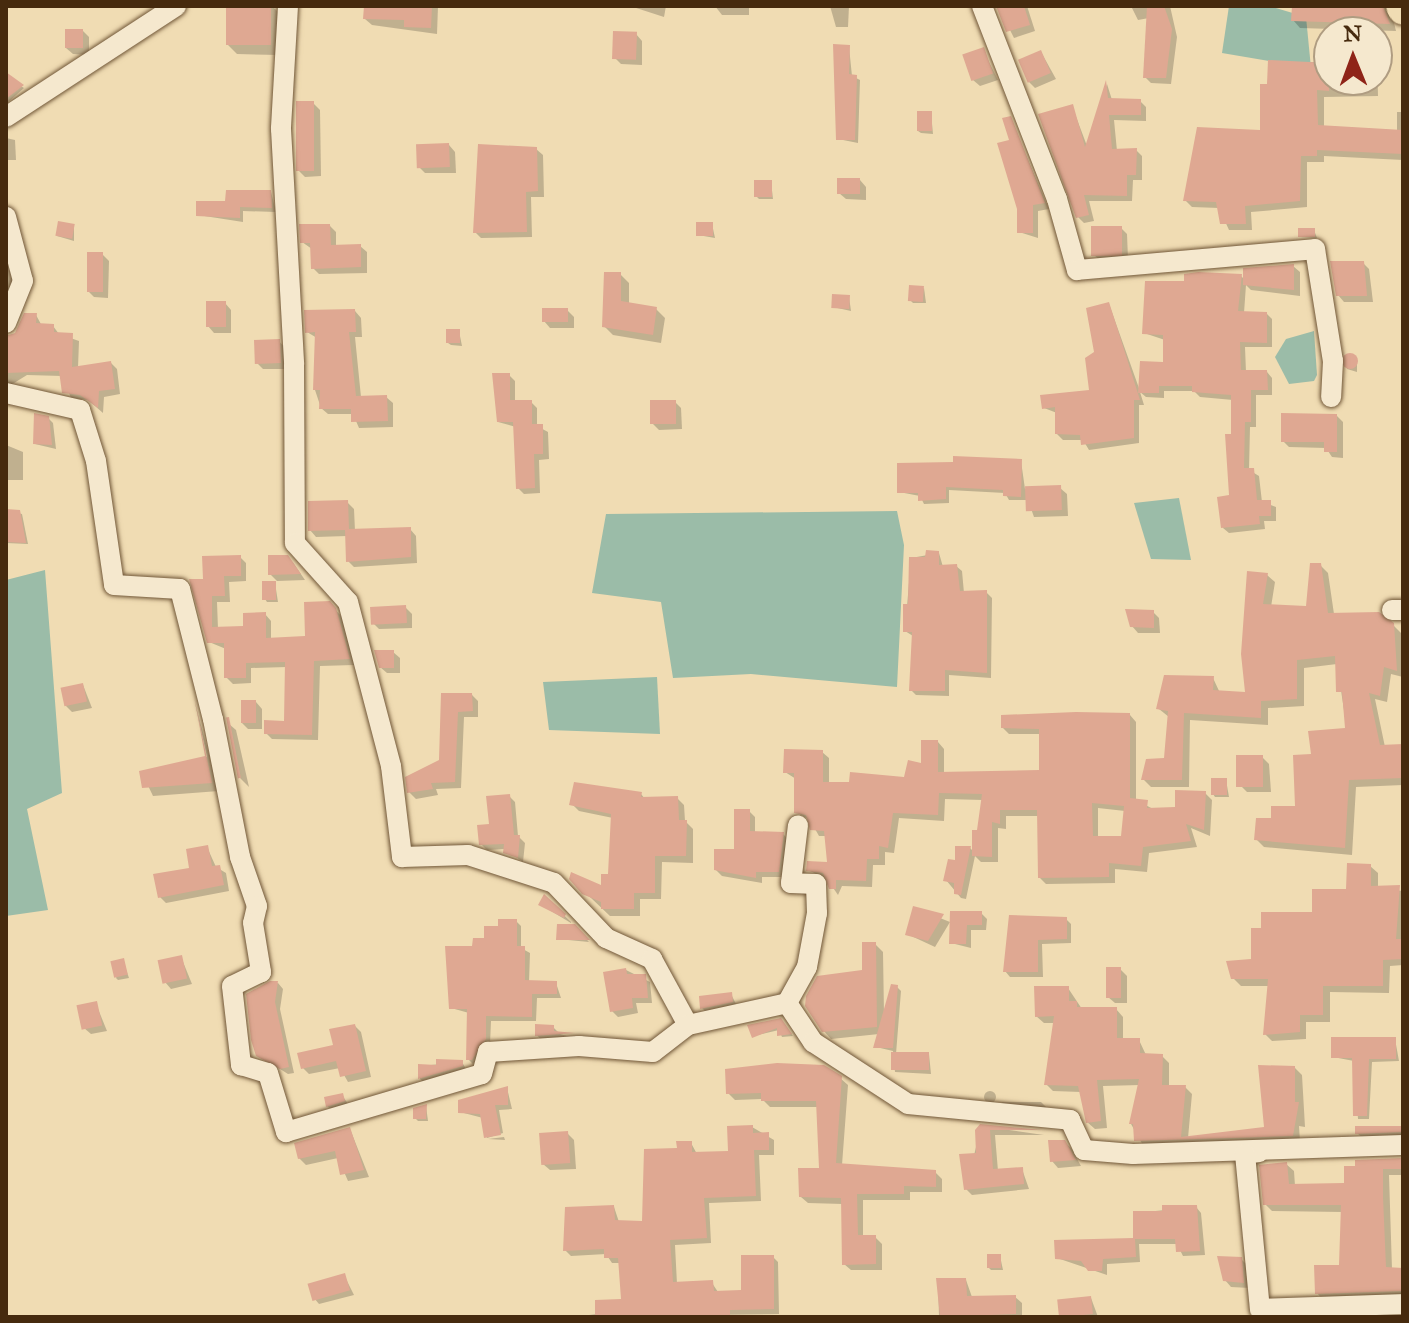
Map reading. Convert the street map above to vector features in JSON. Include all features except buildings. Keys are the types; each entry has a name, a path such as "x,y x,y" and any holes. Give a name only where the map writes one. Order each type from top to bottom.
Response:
{"street":[{"path":"6,117 176,6"},
{"path":"288,6 281,129 294,365 295,543 348,602 388,752 402,857 468,855 554,883 606,938 652,959 688,1025"},
{"path":"982,6 1057,199 1077,270 1315,249 1333,361 1331,397"},
{"path":"6,217 23,281 6,323"},
{"path":"6,393 80,410 96,461 114,585 180,589 213,719 240,857 257,906 253,923 261,972 232,986 241,1065 268,1073 286,1132 482,1074 488,1052 579,1046 653,1052 688,1025 787,1003 807,967 817,913 816,884 791,883 798,825"},
{"path":"787,1003 813,1042 908,1104 1070,1120 1084,1150 1133,1154 1403,1145"},
{"path":"1279,1150 1245,1154 1260,1309 1403,1304"}],"shaded area":[{"path":"1229,6 1269,6 1306,17 1311,68 1222,53"},
{"path":"1314,331 1317,375 1314,381 1289,384 1275,357 1286,339"},
{"path":"1179,498 1191,560 1151,559 1134,503"},
{"path":"897,511 904,545 897,687 751,674 673,678 661,602 592,593 606,514"},
{"path":"45,570 62,793 27,809 48,910 6,916 6,580"},
{"path":"657,677 660,734 549,730 543,682"}]}
